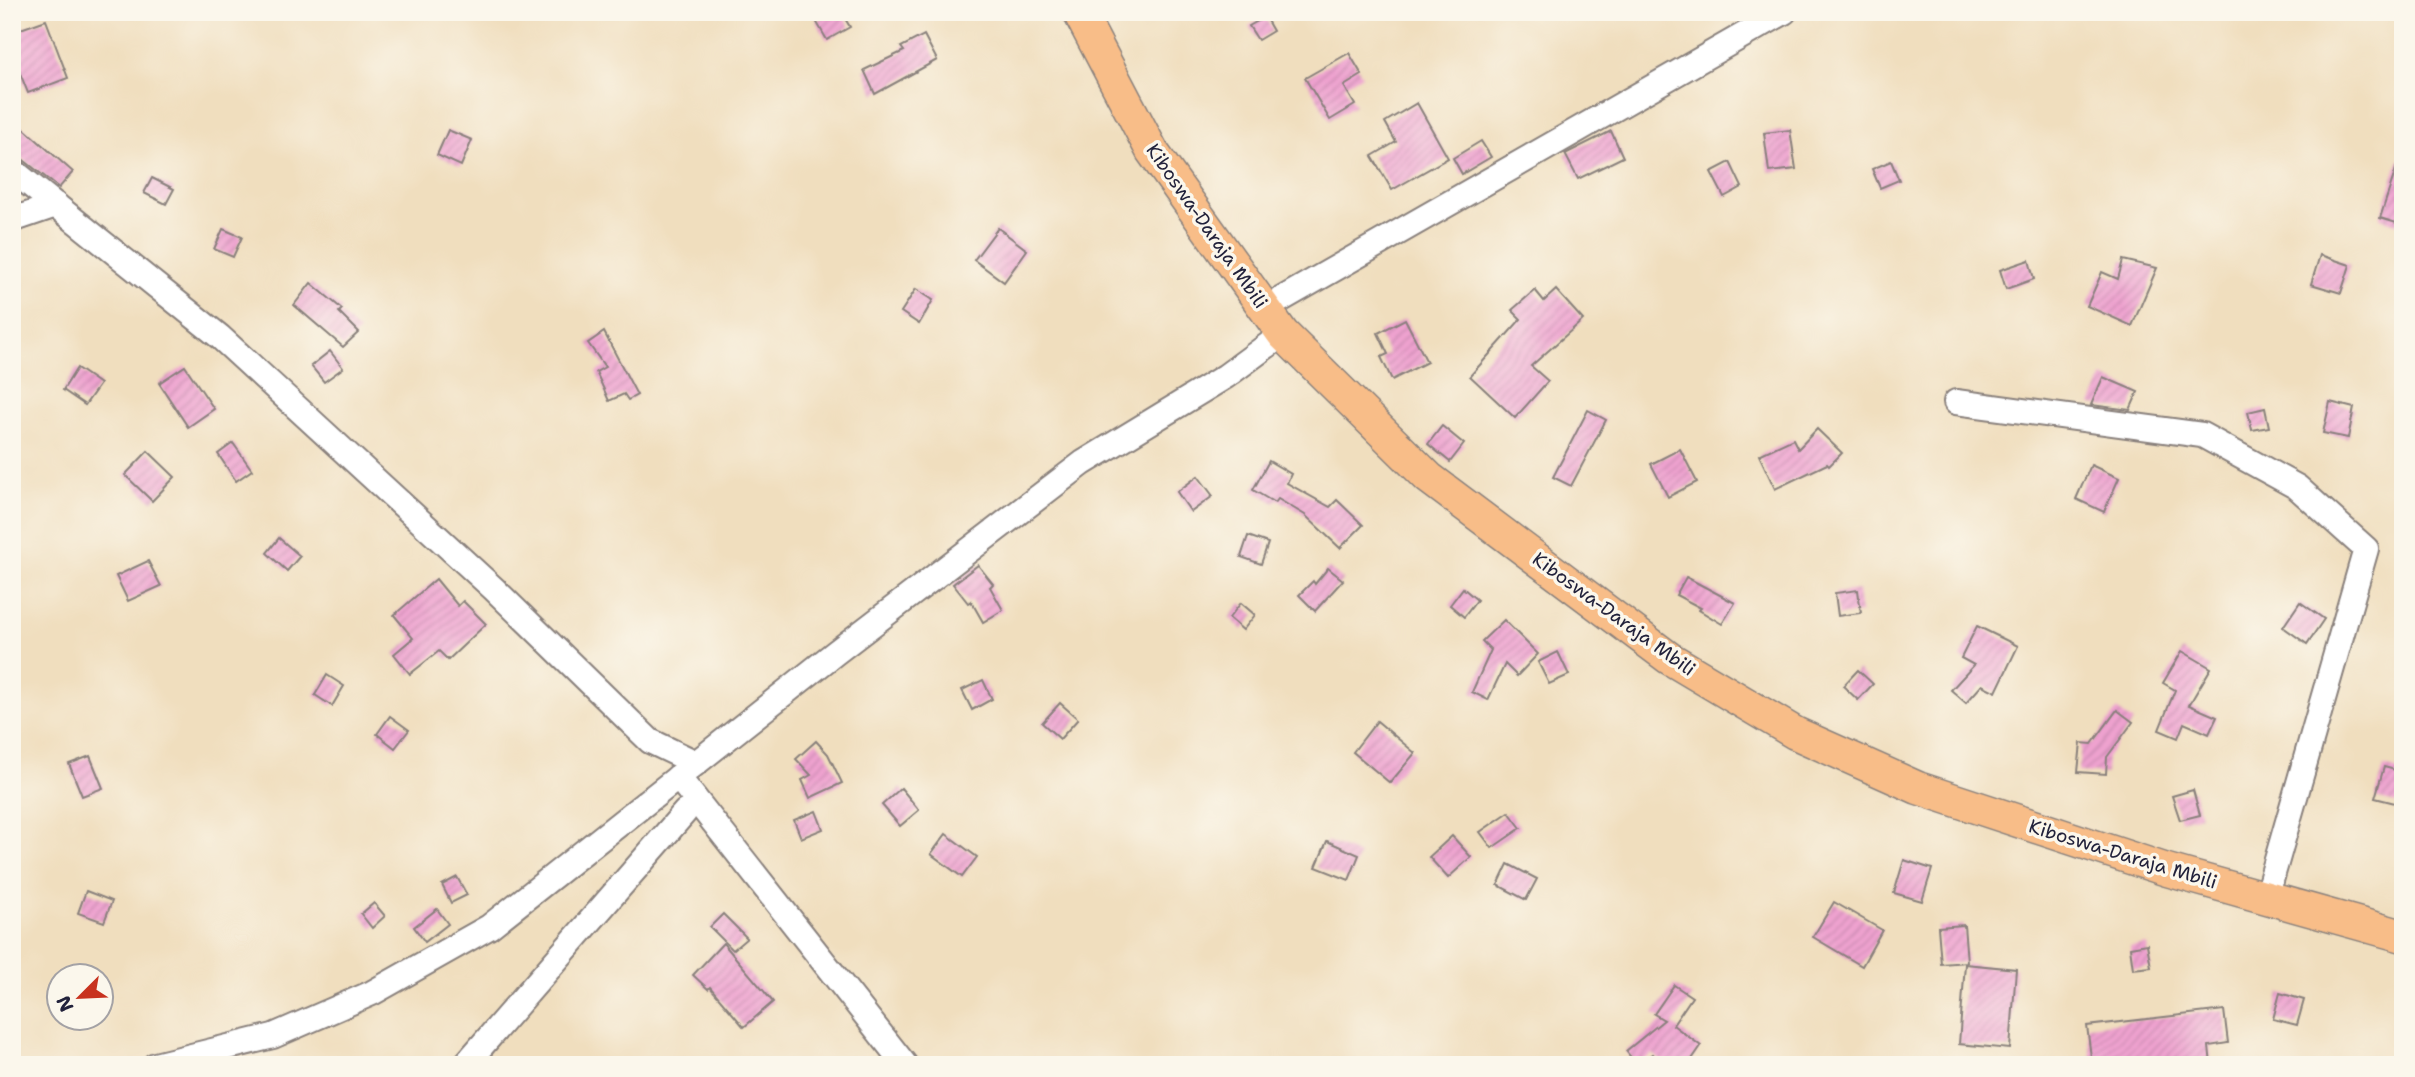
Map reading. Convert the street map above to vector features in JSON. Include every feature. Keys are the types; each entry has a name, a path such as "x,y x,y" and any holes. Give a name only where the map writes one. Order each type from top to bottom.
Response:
{"main road":[{"name":"Kiboswa-Daraja Mbili","path":"1079,12 1152,151 1274,321 1429,478 1670,658 1794,733 1918,788 2167,870 2403,936"}],"street":[{"path":"155,1065 273,1035 372,993 489,927 835,653 1083,463 1226,376 1274,321 1784,12"},
{"path":"12,170 220,337 494,589 650,741 687,770 905,1065"},
{"path":"12,220 56,205"},
{"path":"1956,402 2202,435 2297,487 2366,549 2266,898"},
{"path":"465,1065 685,812"}],"building":[{"path":"832,12 841,12 850,27 827,40 816,21"},
{"path":"1265,17 1273,31 1258,40 1249,26"},
{"path":"46,20 68,78 28,93 12,53 12,32"},
{"path":"924,35 937,60 875,94 864,70 904,51 901,47"},
{"path":"1349,53 1362,75 1344,86 1355,105 1330,120 1305,78"},
{"path":"1417,103 1448,158 1392,190 1372,156 1396,142 1385,122"},
{"path":"21,126 73,172 59,188 21,158 12,155 12,137"},
{"path":"448,130 472,140 461,166 437,155"},
{"path":"1790,130 1796,169 1769,172 1764,133"},
{"path":"1611,131 1623,157 1578,179 1565,154"},
{"path":"1481,141 1491,157 1462,174 1453,158"},
{"path":"2399,160 2403,160 2403,225 2380,218"},
{"path":"1891,161 1899,180 1880,188 1872,169"},
{"path":"1730,162 1742,187 1724,197 1711,172"},
{"path":"152,178 174,189 166,204 144,193"},
{"path":"998,228 1027,250 1004,282 974,260"},
{"path":"223,229 242,237 233,257 214,249"},
{"path":"2320,255 2350,265 2341,293 2311,284"},
{"path":"2029,260 2034,279 2006,289 2000,270"},
{"path":"2123,260 2157,268 2132,326 2087,306 2102,272 2118,279"},
{"path":"311,283 342,309 339,312 359,332 343,347 294,305"},
{"path":"916,289 933,300 919,324 901,312"},
{"path":"1535,290 1544,301 1556,290 1583,320 1531,366 1548,381 1515,418 1470,376 1521,319 1512,310"},
{"path":"1405,319 1427,362 1392,380 1381,357 1388,354 1378,333"},
{"path":"604,332 637,395 628,400 624,394 609,401 596,372 605,367 588,343"},
{"path":"330,351 343,368 324,382 311,366"},
{"path":"185,366 214,409 188,427 159,383"},
{"path":"77,368 100,384 85,405 63,390"},
{"path":"2103,377 2138,392 2130,410 2091,405"},
{"path":"2330,402 2354,408 2348,438 2323,433"},
{"path":"2265,408 2269,427 2252,430 2248,412"},
{"path":"1588,410 1606,420 1571,486 1553,477"},
{"path":"1442,426 1464,444 1450,462 1428,444"},
{"path":"1817,429 1842,453 1829,466 1827,464 1775,489 1759,455 1793,439 1798,449"},
{"path":"233,443 252,470 236,481 218,454"},
{"path":"1680,449 1697,482 1668,497 1651,464"},
{"path":"148,451 175,477 152,501 125,475"},
{"path":"1269,461 1291,474 1287,483 1330,507 1337,500 1363,525 1340,548 1305,515 1278,499 1275,503 1253,490"},
{"path":"2091,465 2119,478 2104,512 2076,499"},
{"path":"1198,476 1213,496 1191,512 1177,492"},
{"path":"1248,536 1268,543 1261,564 1241,557"},
{"path":"279,538 300,556 287,571 267,553"},
{"path":"148,561 161,586 128,601 116,576"},
{"path":"978,565 993,584 990,587 1003,610 983,622 971,601 968,603 953,584"},
{"path":"1328,568 1343,580 1315,611 1299,595 1313,581 1315,584"},
{"path":"1686,577 1735,603 1722,624 1699,610 1701,608 1676,595"},
{"path":"436,579 458,606 463,601 486,624 448,660 439,651 410,674 394,654 413,638 394,615"},
{"path":"1463,588 1477,600 1464,617 1450,605"},
{"path":"1858,590 1861,613 1838,616 1835,593"},
{"path":"2300,602 2324,619 2307,644 2283,627"},
{"path":"1241,603 1255,615 1243,630 1229,618"},
{"path":"1504,620 1538,654 1517,676 1505,664 1488,700 1472,692 1491,650 1482,641"},
{"path":"1977,626 2018,646 1996,692 1982,685 1966,703 1951,690 1974,665 1961,658"},
{"path":"2182,651 2211,668 2189,705 2217,717 2209,734 2184,723 2178,738 2159,730 2175,690 2163,683"},
{"path":"1558,652 1569,675 1549,684 1538,662"},
{"path":"1858,670 1873,684 1858,700 1843,686"},
{"path":"327,675 344,686 332,706 315,695"},
{"path":"983,680 992,699 972,710 962,690"},
{"path":"1060,703 1078,719 1060,739 1042,723"},
{"path":"2117,710 2133,722 2107,757 2106,774 2078,772 2081,743 2092,744"},
{"path":"390,716 409,730 395,748 377,734"},
{"path":"1377,721 1415,753 1390,783 1353,752"},
{"path":"816,741 828,754 842,783 810,798 802,780 811,775 796,759"},
{"path":"90,756 103,788 82,796 69,764"},
{"path":"2384,767 2403,772 2403,805 2375,798"},
{"path":"901,788 919,810 900,826 882,805"},
{"path":"2193,790 2200,815 2180,820 2172,796"},
{"path":"816,811 823,829 801,838 794,820"},
{"path":"1509,812 1521,828 1492,848 1480,832"},
{"path":"946,834 977,857 962,877 931,854"},
{"path":"1452,836 1471,857 1448,878 1429,857"},
{"path":"1327,841 1359,855 1349,880 1316,867"},
{"path":"1904,860 1932,869 1922,901 1894,893"},
{"path":"1508,864 1537,879 1526,900 1498,885"},
{"path":"457,877 467,895 451,903 442,885"},
{"path":"86,891 112,901 104,922 78,913"},
{"path":"1834,902 1882,930 1862,966 1813,937"},
{"path":"374,903 385,916 372,928 361,914"},
{"path":"437,909 448,924 425,942 414,927"},
{"path":"723,914 747,938 733,950 710,927"},
{"path":"1964,925 1967,962 1941,964 1938,927"},
{"path":"723,943 773,1002 744,1027 710,987 708,989 693,975"},
{"path":"2147,944 2151,967 2133,969 2130,947"},
{"path":"1965,964 2016,969 2010,1049 1959,1044"},
{"path":"1674,985 1692,997 1673,1025 1701,1046 1688,1065 1667,1065 1652,1054 1637,1065 1626,1051 1664,1020 1654,1014"},
{"path":"2280,993 2304,1000 2297,1025 2273,1019"},
{"path":"2224,1010 2228,1043 2209,1046 2211,1065 2092,1065 2087,1026"}]}
